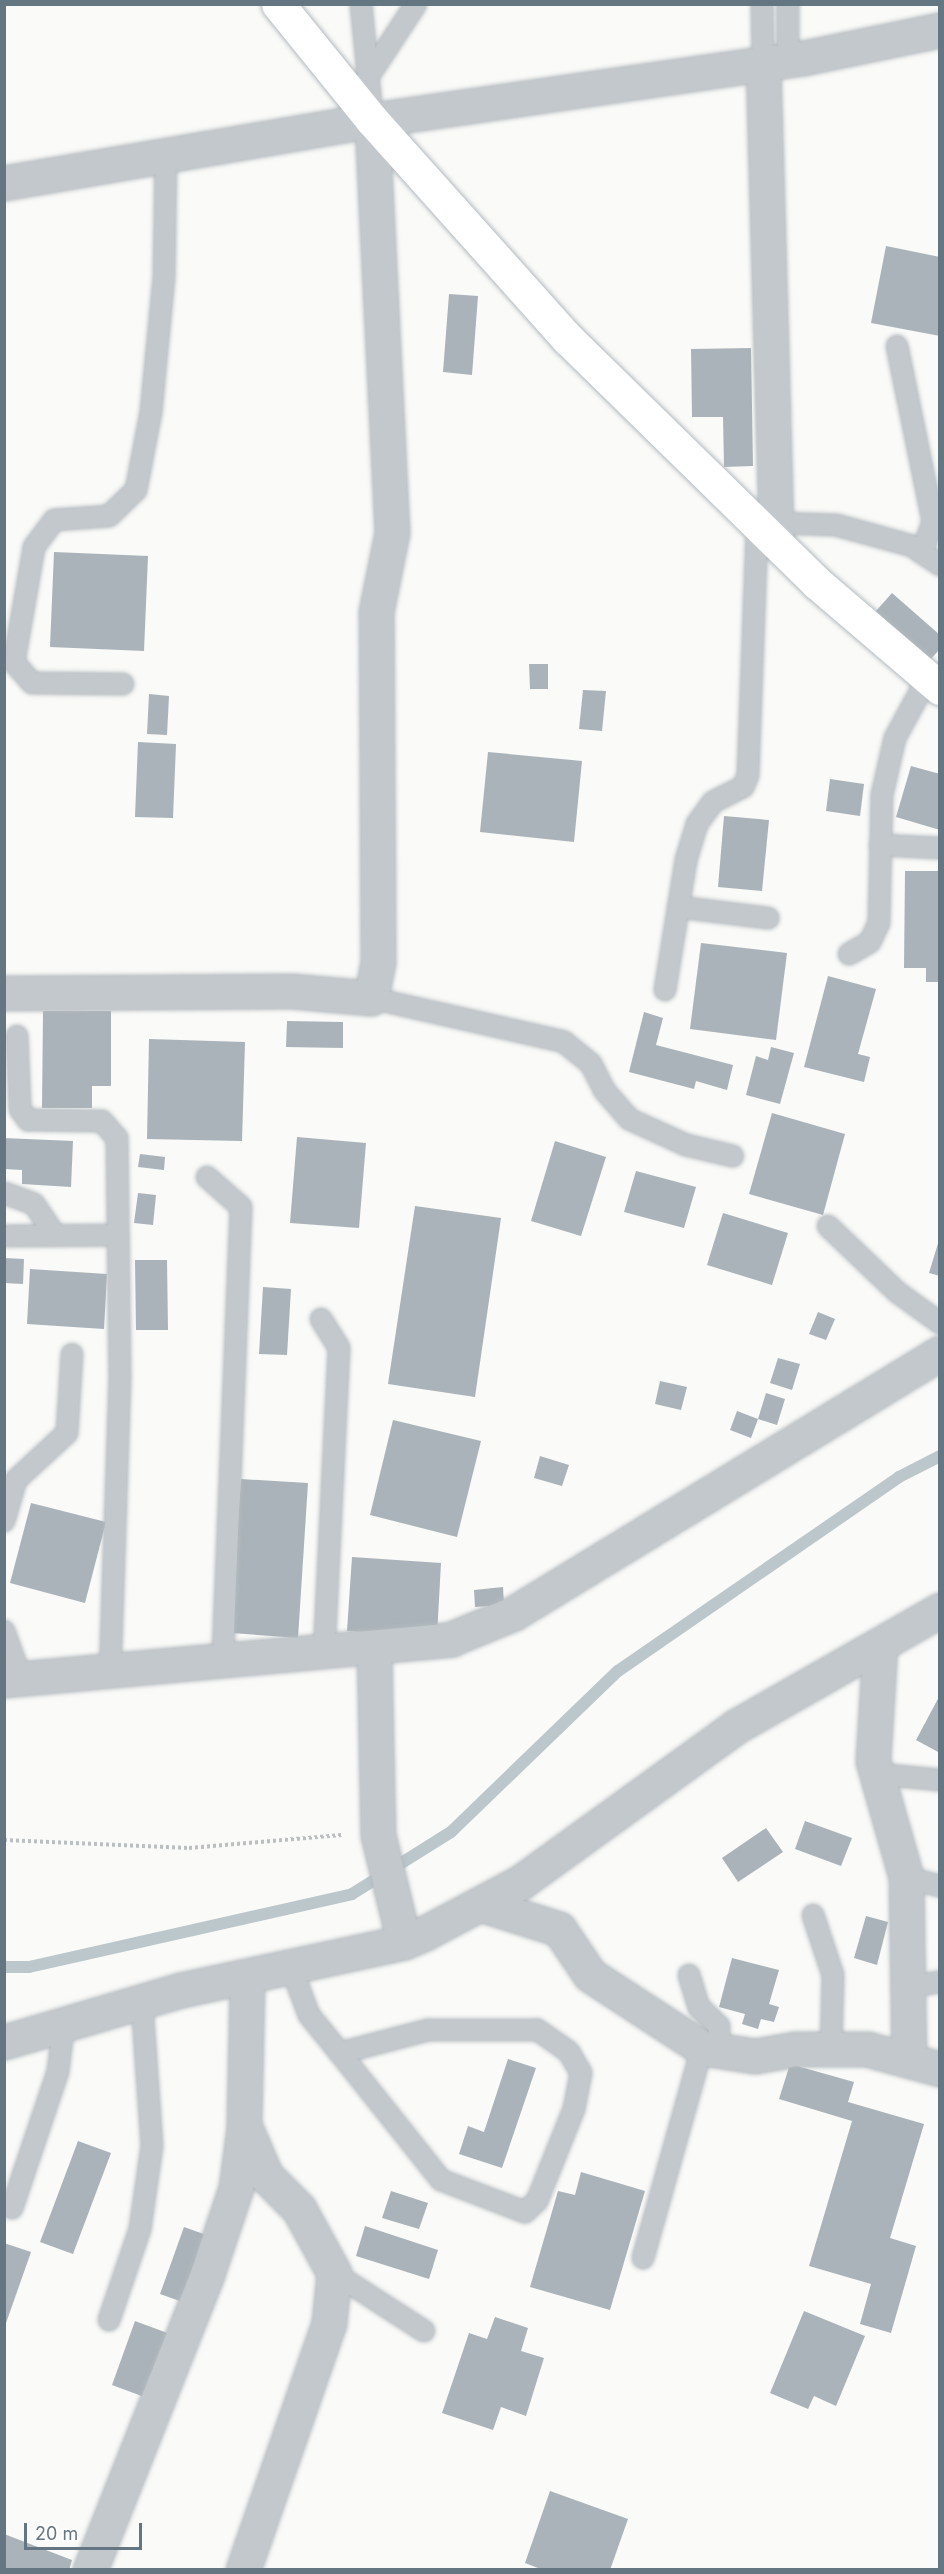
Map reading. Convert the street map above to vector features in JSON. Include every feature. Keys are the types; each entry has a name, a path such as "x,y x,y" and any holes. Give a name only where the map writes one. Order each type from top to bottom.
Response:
{"main road":[{"path":"278,4 372,120 568,339 933,683"}],"street":[{"path":"4,183 372,120 776,62 939,30"},
{"path":"770,530 776,62"},
{"path":"4,993 292,991 371,998 378,963 376,612 393,533 372,120"},
{"path":"13,1679 374,1648 451,1639 514,1613 939,1353"},
{"path":"4,2042 141,2002 404,1942 521,1882 735,1727 939,1610"},
{"path":"480,1904 559,1929 590,1976 711,2051 867,2049 924,2064 908,1988 906,1877 878,1774 874,1706 880,1645"},
{"path":"374,1648 378,1835 404,1942"},
{"path":"90,2570 207,2274 236,2188 244,2125 247,1977"},
{"path":"243,2570 329,2323 334,2273 299,2209 266,2176 244,2125"}],"lane":[{"path":"360,4 372,120"},
{"path":"368,77 416,4"},
{"path":"762,4 776,62"},
{"path":"776,62 788,4"},
{"path":"123,684 32,683 14,662 34,547 54,520 110,516 136,490 151,412 164,278 166,155"},
{"path":"897,346 933,522 922,553"},
{"path":"665,990 678,907 697,824 713,802 743,786 748,776 770,530 836,525 922,553 939,566"},
{"path":"849,954 870,942 879,923 882,795 895,738 933,683"},
{"path":"880,845 939,848"},
{"path":"678,907 768,918"},
{"path":"371,998 564,1042 591,1064 604,1090 629,1119 686,1145 733,1156"},
{"path":"17,1036 21,1109 28,1120 102,1121 117,1138 120,1376 110,1671"},
{"path":"207,1177 241,1207 223,1660"},
{"path":"4,1193 34,1204 55,1235"},
{"path":"828,1226 897,1292 939,1323"},
{"path":"7,1236 118,1236"},
{"path":"321,1318 339,1348 324,1652"},
{"path":"4,1521 16,1480 67,1433 72,1354"},
{"path":"4,1631 13,1679"},
{"path":"878,1774 939,1780"},
{"path":"906,1877 939,1886"},
{"path":"813,1915 833,1975 831,2051"},
{"path":"291,1967 309,2015 441,2180 525,2212 537,2200 576,2100 581,2073 569,2052 537,2030 428,2030 340,2053"},
{"path":"643,2258 718,2026 699,2007 689,1975"},
{"path":"908,1988 939,1982"},
{"path":"108,2319 140,2229 152,2146 141,2002"},
{"path":"12,2208 58,2071 64,2024"},
{"path":"334,2273 424,2331"}],"path":[{"path":"4,1840 107,1848 189,1848 312,1836 378,1835"}],"building":[{"path":"886,246 940,257 940,336 871,323"},
{"path":"449,294 478,296 472,375 443,372"},
{"path":"751,348 753,466 724,467 723,417 692,417 691,349"},
{"path":"54,552 148,556 144,651 50,647"},
{"path":"892,593 940,635 940,649 930,660 875,612"},
{"path":"529,664 548,664 548,689 530,689"},
{"path":"583,690 606,691 602,731 579,729"},
{"path":"149,694 169,696 167,735 147,734"},
{"path":"138,742 176,744 173,818 135,817"},
{"path":"488,752 582,761 574,842 480,832"},
{"path":"911,766 940,774 940,830 896,817"},
{"path":"830,779 864,784 860,816 826,811"},
{"path":"724,816 769,820 762,891 718,887"},
{"path":"905,871 940,871 940,982 926,982 926,968 904,968"},
{"path":"701,943 787,953 776,1040 690,1029"},
{"path":"828,976 876,989 858,1054 870,1057 864,1082 804,1067"},
{"path":"43,1011 111,1011 111,1086 92,1086 92,1108 42,1108"},
{"path":"644,1012 663,1018 656,1045 733,1065 727,1090 696,1081 694,1089 629,1072"},
{"path":"287,1021 343,1022 343,1048 286,1047"},
{"path":"149,1039 245,1042 242,1141 147,1139"},
{"path":"771,1047 794,1053 780,1104 746,1095 756,1056 768,1060"},
{"path":"772,1113 845,1134 823,1215 749,1194"},
{"path":"297,1137 366,1143 359,1228 290,1223"},
{"path":"4,1138 73,1141 71,1187 22,1184 22,1170 4,1169"},
{"path":"555,1141 606,1157 581,1236 531,1221"},
{"path":"140,1154 165,1157 164,1170 138,1167"},
{"path":"636,1171 696,1187 684,1228 624,1212"},
{"path":"138,1193 156,1195 153,1225 134,1223"},
{"path":"415,1206 501,1218 475,1397 388,1384"},
{"path":"723,1213 788,1233 772,1285 707,1265"},
{"path":"940,1240 940,1276 929,1273"},
{"path":"5,1258 24,1259 23,1284 4,1283"},
{"path":"135,1260 167,1260 168,1330 136,1330"},
{"path":"30,1269 107,1274 104,1329 27,1324"},
{"path":"263,1287 291,1289 287,1355 259,1354"},
{"path":"818,1312 835,1319 826,1340 809,1334"},
{"path":"778,1358 800,1364 792,1390 770,1383"},
{"path":"660,1381 687,1387 681,1410 655,1404"},
{"path":"766,1393 785,1399 777,1425 758,1419"},
{"path":"737,1411 758,1419 751,1438 730,1430"},
{"path":"393,1420 481,1441 457,1537 370,1515"},
{"path":"540,1456 569,1465 562,1486 534,1478"},
{"path":"241,1479 308,1483 298,1638 231,1633"},
{"path":"31,1503 106,1522 85,1603 10,1583"},
{"path":"352,1557 441,1563 437,1636 347,1631"},
{"path":"503,1587 504,1605 475,1607 474,1590"},
{"path":"940,1695 940,1753 916,1740"},
{"path":"805,1821 852,1838 841,1866 795,1849"},
{"path":"766,1828 783,1852 738,1882 722,1858"},
{"path":"866,1916 888,1922 877,1965 854,1958"},
{"path":"732,1958 779,1970 769,2004 779,2007 774,2022 761,2019 758,2029 742,2024 745,2014 719,2007"},
{"path":"508,2059 536,2068 502,2168 459,2154 468,2126 484,2132"},
{"path":"790,2064 854,2082 848,2102 924,2124 890,2238 916,2246 891,2333 860,2324 871,2284 809,2266 852,2121 779,2099"},
{"path":"78,2141 111,2153 73,2254 40,2242"},
{"path":"581,2172 645,2191 610,2310 530,2287 558,2191 575,2195"},
{"path":"391,2191 428,2203 419,2229 382,2218"},
{"path":"365,2226 438,2250 429,2279 356,2256"},
{"path":"184,2227 212,2237 188,2304 160,2294"},
{"path":"4,2243 31,2252 5,2326 4,2326"},
{"path":"804,2311 865,2336 836,2406 814,2396 808,2409 770,2393"},
{"path":"495,2317 528,2328 521,2351 544,2358 526,2416 501,2407 493,2430 442,2413 469,2333 487,2339"},
{"path":"135,2321 170,2334 147,2398 112,2385"},
{"path":"550,2491 628,2519 610,2570 543,2570 525,2563"},
{"path":"4,2534 72,2560 69,2570 4,2570"}],"waterway":[{"path":"4,1967 29,1967 352,1894 451,1832 618,1671 899,1477 940,1456"}]}
